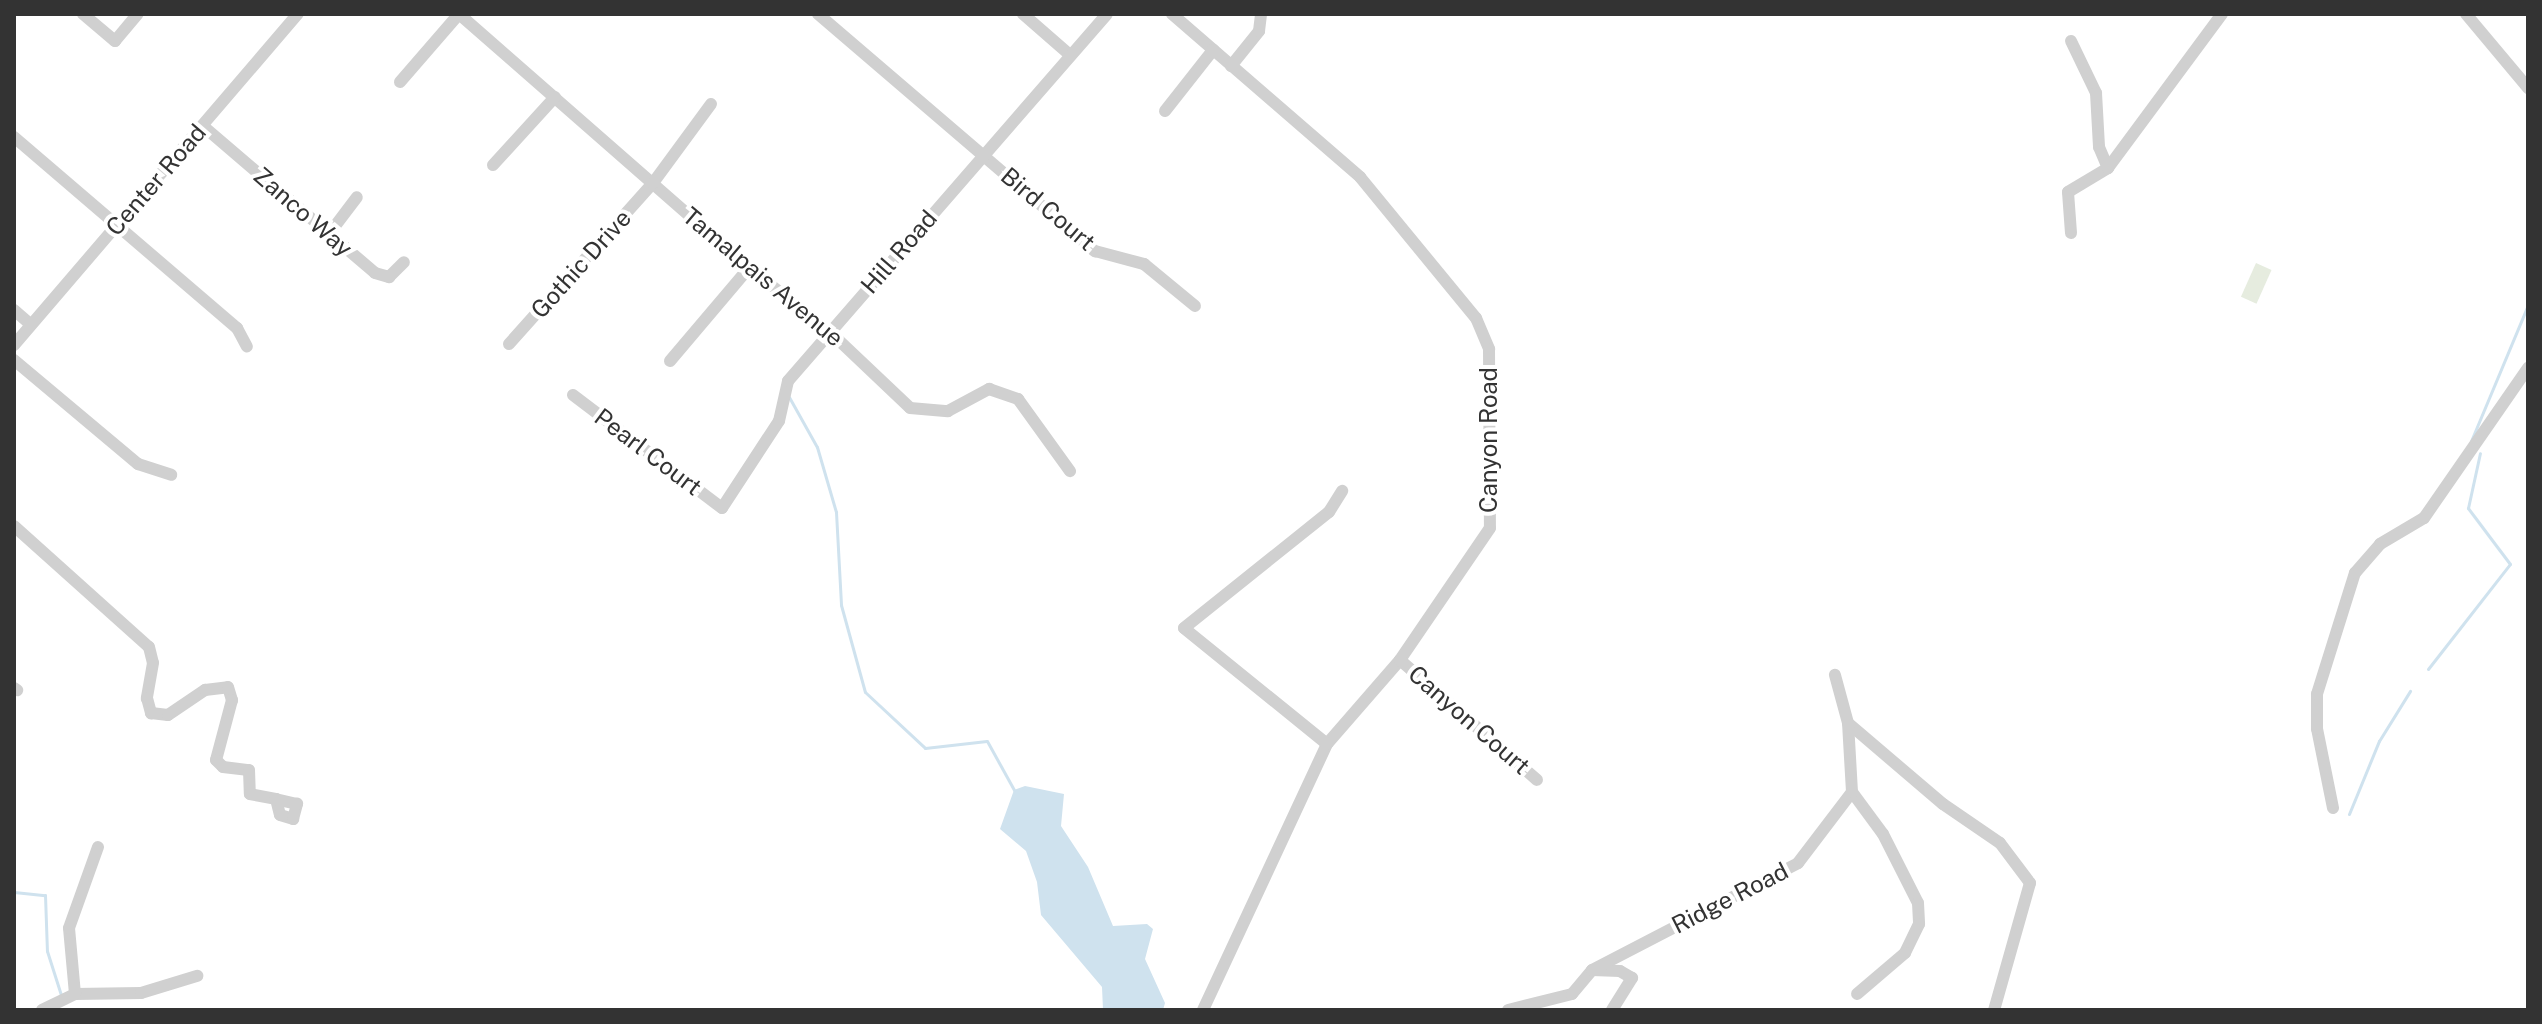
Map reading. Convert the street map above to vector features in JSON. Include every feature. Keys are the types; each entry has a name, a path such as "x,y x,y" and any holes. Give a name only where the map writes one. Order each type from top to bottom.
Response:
{"street":[{"path":"83,14 115,41 138,14"},
{"name":"Center Road","path":"14,345 298,14"},
{"path":"400,82 459,14"},
{"name":"Tamalpais Avenue","path":"459,14 749,268 830,332 910,408 948,411 989,389 1018,399 1070,471"},
{"name":"Bird Court","path":"818,14 1095,251 1144,264 1195,306"},
{"path":"1023,14 1070,55"},
{"name":"Hill Road","path":"722,508 779,421 788,381 1107,14"},
{"name":"Canyon Road","path":"1172,14 1360,177 1476,318 1489,349 1490,528 1400,660 1327,744 1203,1010"},
{"path":"1231,66 1259,31 1261,14"},
{"path":"2071,233 2068,192 2108,168 2222,14"},
{"path":"2466,14 2528,88"},
{"path":"2071,41 2096,93 2099,147 2108,168"},
{"path":"1165,111 1213,50"},
{"path":"493,165 555,97"},
{"name":"Gothic Drive","path":"509,344 653,183 711,104"},
{"name":"Zanco Way","path":"203,126 375,273 389,277 404,262"},
{"path":"14,137 237,328 247,347"},
{"path":"329,234 357,197"},
{"path":"670,361 749,268"},
{"path":"14,310 30,324"},
{"path":"14,360 138,464 171,475"},
{"path":"2333,808 2317,729 2317,694 2355,573 2380,544 2424,518 2528,368"},
{"name":"Pearl Court","path":"573,395 722,508"},
{"path":"1327,744 1184,628 1329,512 1342,491"},
{"path":"14,526 149,647 153,663 147,698 151,713 168,715 205,690 228,687 232,700 216,760 223,767 249,770 250,794 276,799"},
{"name":"Canyon Court","path":"1400,660 1537,780"},
{"path":"1835,675 1848,723 1852,792 1883,834 1918,903 1919,924 1905,953 1857,994"},
{"path":"1848,723 1943,804 2000,843 2030,883 1994,1010"},
{"name":"Ridge Road","path":"1508,1010 1572,994 1592,970 1798,863 1852,792"},
{"path":"72,995 69,928 98,847"},
{"path":"1592,970 1620,971 1632,978 1612,1010"},
{"path":"46,1006 72,995 141,993 197,976"}],"shaded area":[{"path":"2256,263 2272,270 2256,304 2241,297"}],"water":[{"path":"1025,786 1064,794 1061,826 1088,867 1113,926 1147,924 1153,929 1145,959 1165,1003 1163,1010 1103,1010 1102,987 1041,915 1037,882 1026,851 1000,829 1014,790"}],"waterway":[{"path":"2471,441 2528,305"},
{"path":"789,397 817,447 836,512 841,605 865,692 925,748 987,741 1014,790"},
{"path":"2428,669 2510,564 2468,508 2480,453"},
{"path":"2349,814 2379,741 2410,691"},
{"path":"14,892 45,895 47,951 62,998"}]}
